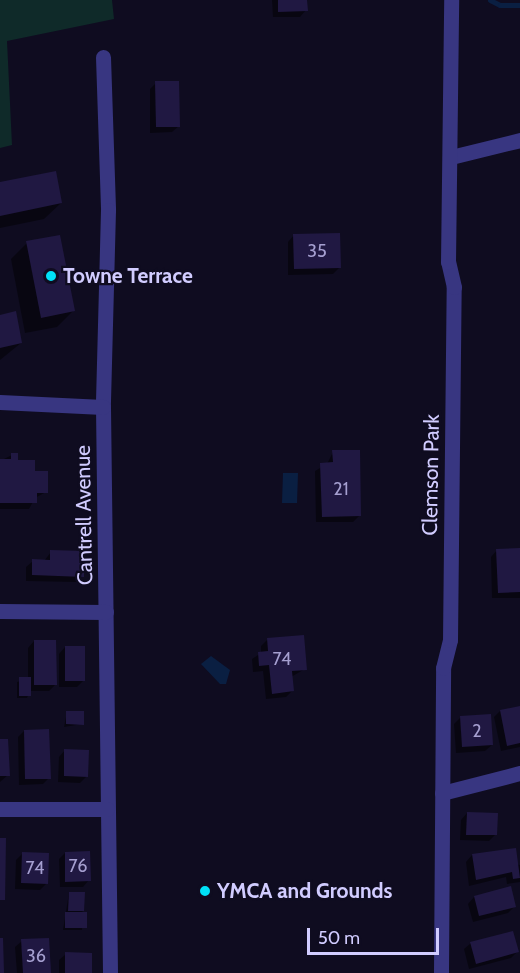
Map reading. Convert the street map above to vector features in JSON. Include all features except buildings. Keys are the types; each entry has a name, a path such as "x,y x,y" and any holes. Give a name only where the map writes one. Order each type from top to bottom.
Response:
{"street":[{"name":"Clemson Park","path":"441,973 443,668 450,640 454,287 448,262 451,0"},
{"name":"Cantrell Avenue","path":"103,57 108,210 103,407 110,973"},
{"path":"451,157 520,140"},
{"path":"0,402 103,407"},
{"path":"0,611 106,612"},
{"path":"442,793 520,773"},
{"path":"0,809 107,808"}],"green space":[{"path":"0,0 112,0 114,19 7,41 12,145 0,148"}],"water":[{"path":"283,473 298,473 297,503 282,503"},
{"path":"211,656 230,670 226,684 220,684 201,664"}],"waterway":[{"path":"490,0 500,5 520,5"}],"place":[{"name":"Towne Terrace","path":"51,276"},
{"name":"YMCA and Grounds","path":"205,891"}]}
